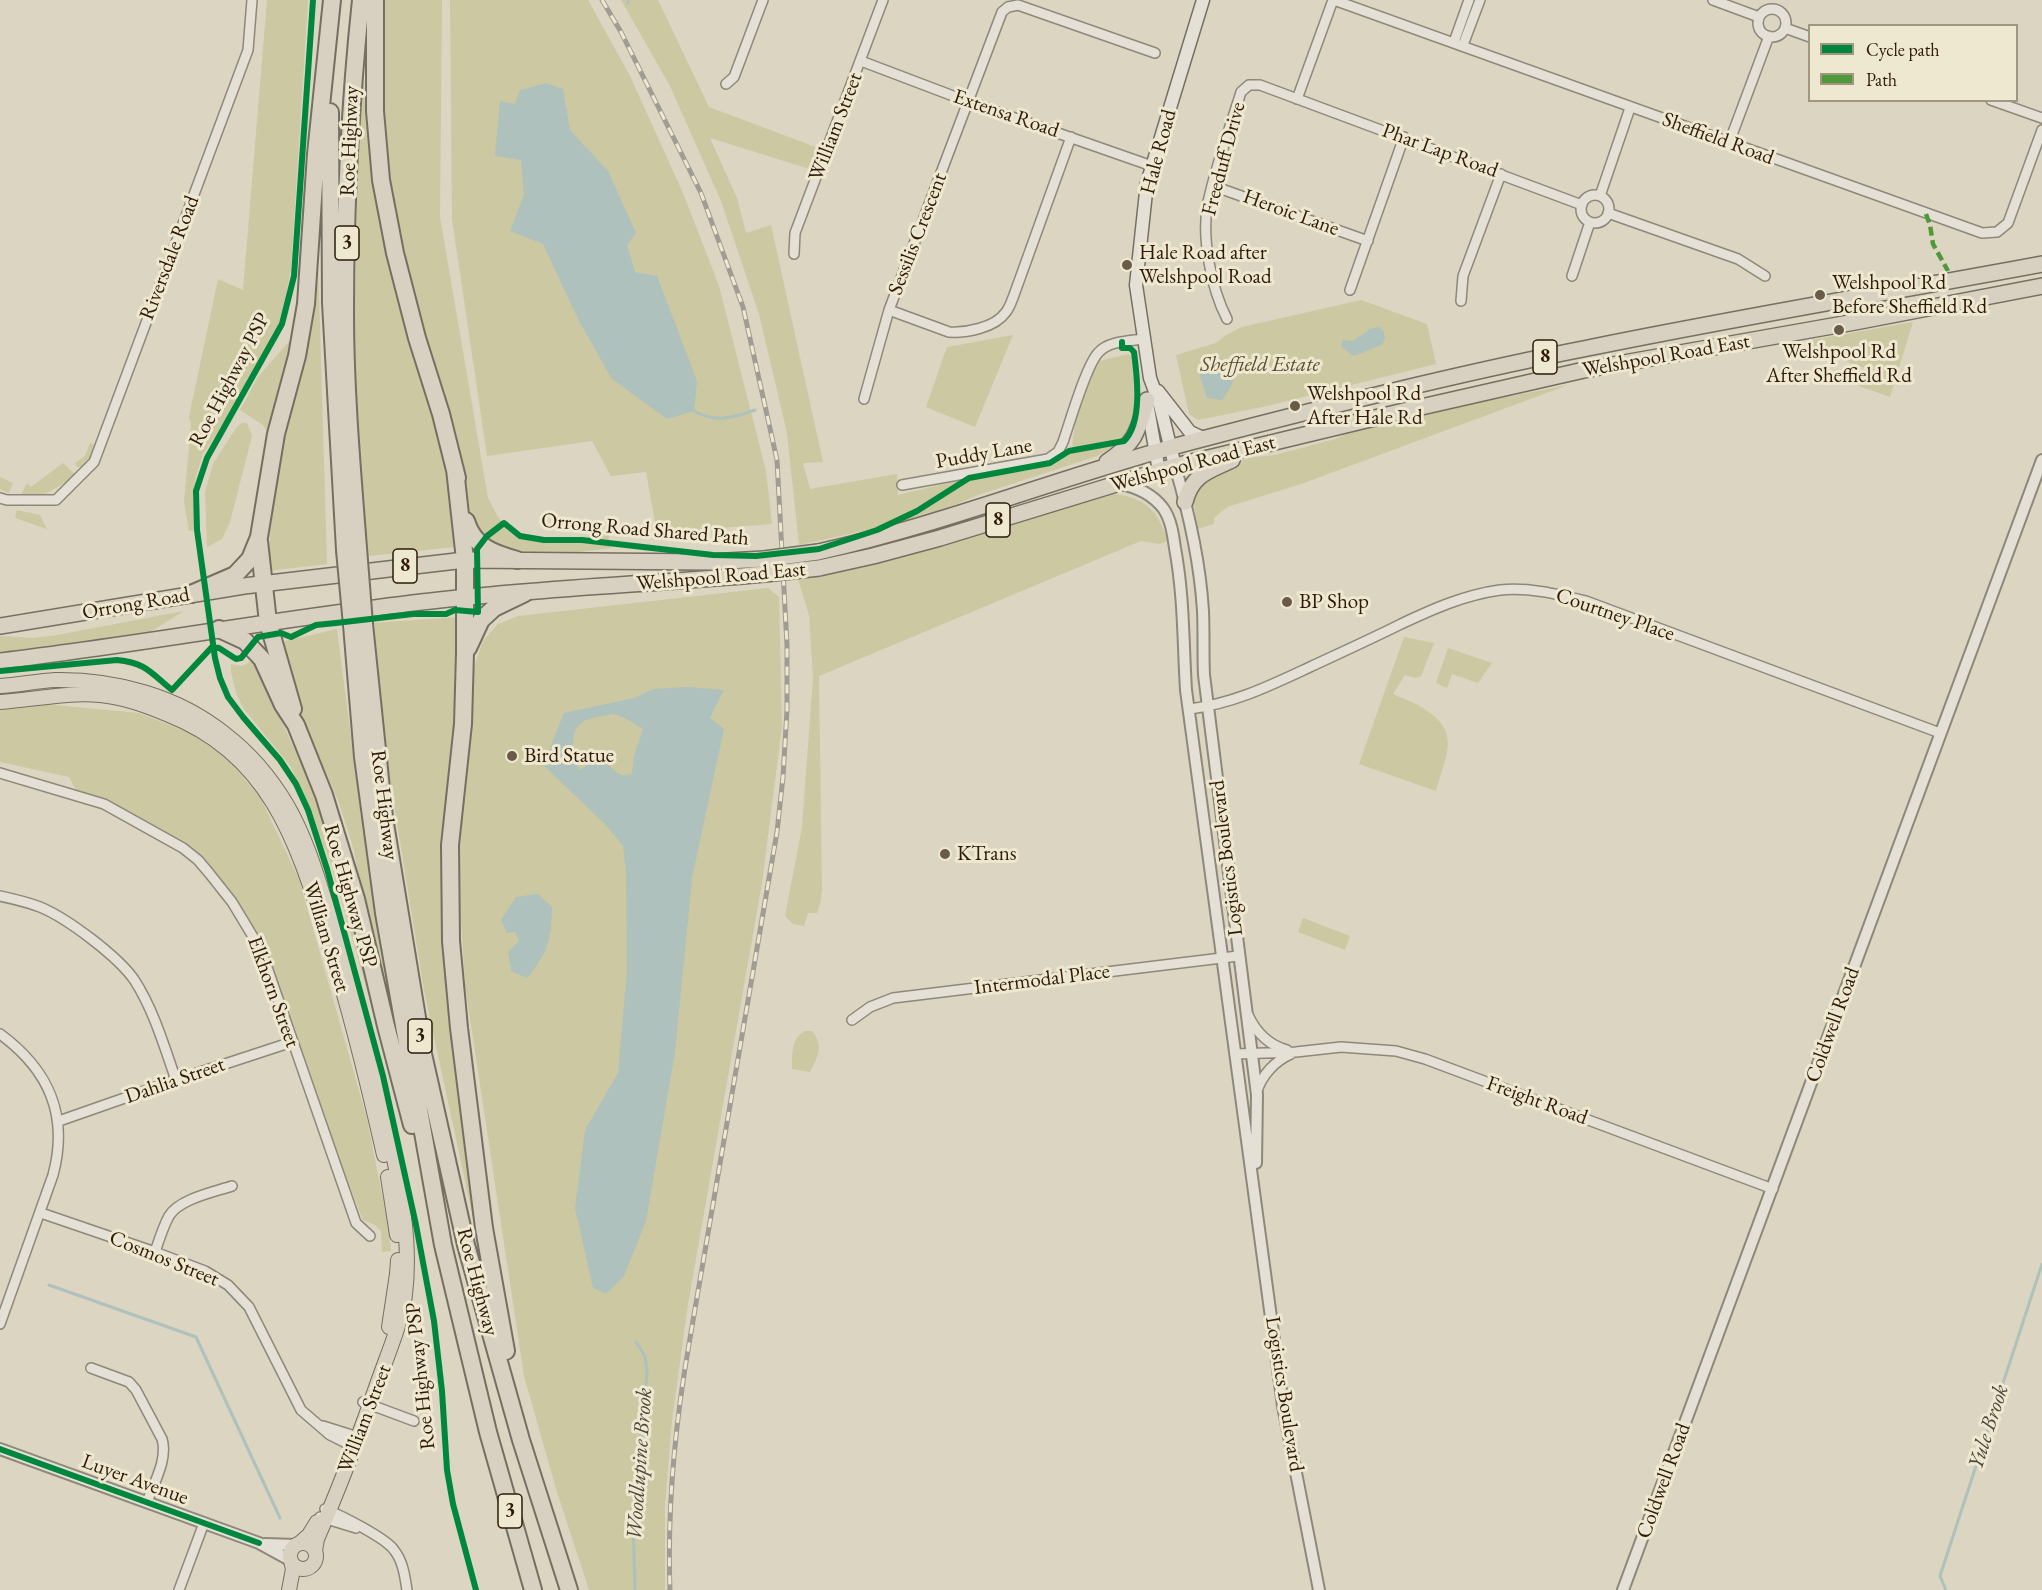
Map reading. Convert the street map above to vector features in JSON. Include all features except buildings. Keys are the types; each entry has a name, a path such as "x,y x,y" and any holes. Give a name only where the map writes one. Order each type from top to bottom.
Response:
{"highway":[{"path":"191,594 235,575 250,559 259,537 276,434 297,356 306,304 316,154 333,0"},
{"name":"Roe Highway","path":"333,0 329,146 331,303 352,549"},
{"name":"Roe Highway","path":"361,0 353,71 345,313 352,620 363,758 384,913 443,1245 488,1432 533,1590"},
{"path":"375,0 375,111 381,180 403,285 455,469 465,518 474,539 492,552 517,560"},
{"name":"Welshpool Road East","path":"818,560 868,541 1155,452 1404,389 1586,348 2042,264"},
{"name":"Welshpool Road East","path":"352,620 465,598 873,556 940,538 1175,466 1584,370 2042,286"},
{"path":"1094,470 1132,441 1138,431 1150,388"},
{"name":"8","path":"1185,502 1191,483 1221,465 1233,460 1332,437 1352,424"},
{"path":"455,469 465,560 465,653 463,724 450,845 451,941 459,1028 484,1228 521,1440"},
{"path":"259,537 262,583 268,622 292,701 296,725"},
{"name":"Welshpool Road East","path":"344,573 465,560 711,562 765,567"},
{"name":"Orrong Road","path":"0,626 262,583 344,573"},
{"path":"465,653 481,620 494,608 525,593"},
{"name":"Roe Highway","path":"352,620 423,1054 466,1245 521,1440 569,1590"},
{"name":"Orrong Road","path":"0,661 84,651 268,622 352,620"},
{"path":"219,629 245,641 262,659 283,705 296,725 324,795 356,899 386,1026 443,1245"}],"main road":[{"name":"Hale Road","path":"1160,471 1155,452 1150,388 1136,285 1147,183 1203,0"},
{"name":"Hale Road","path":"1150,388 1160,405 1175,466"},
{"path":"1150,388 1168,403 1190,432 1203,438"},
{"name":"William Street","path":"0,686 51,680 99,682 134,689 199,716 225,733 268,777 299,828 313,863 345,963 378,1083 403,1206 407,1242 404,1298 388,1358 366,1403"},
{"name":"William Street","path":"0,702 77,694 101,695 149,707 194,725 218,741 243,763 277,808 304,866 336,967 369,1088 394,1209 398,1243 397,1274 391,1318 382,1355 353,1440 324,1514 315,1551"},
{"name":"William Street","path":"298,1544 309,1535 324,1514"},
{"path":"289,1590 293,1569 291,1551 298,1544 310,1545 316,1556 313,1564 306,1569 300,1580 298,1590"},
{"path":"291,1561 298,1568 306,1569"}],"street":[{"name":"Riversdale Road","path":"0,498 56,500 94,462 248,50 252,0"},
{"path":"726,84 734,77 763,0"},
{"name":"William Street","path":"794,254 795,233 883,0"},
{"path":"1297,99 1333,0"},
{"name":"Sheffield Road","path":"1333,0 1982,233 1996,232 2008,223 2042,130"},
{"path":"1713,0 1760,17"},
{"path":"1777,10 1781,0"},
{"path":"1458,43 1474,2"},
{"name":"Sessilis Crescent","path":"1071,137 1006,313 983,327 949,332 889,310 969,102 999,16 1004,9 1012,6 1023,7 1155,53"},
{"path":"1768,9 1777,10 1786,19 1785,28 1780,34 1769,36 1760,29 1760,17 1768,9"},
{"path":"1785,28 1808,37"},
{"path":"1729,143 1769,36"},
{"name":"Extensa Road","path":"861,61 969,102 1152,166"},
{"name":"Freeduff Drive","path":"1227,319 1216,292 1207,246 1208,203 1241,92 1249,86 1260,85 1297,99"},
{"name":"Phar Lap Road","path":"1297,99 1582,205"},
{"path":"1997,102 2042,118"},
{"path":"1600,196 1630,108"},
{"path":"1350,290 1404,137"},
{"path":"1461,301 1463,276 1501,174"},
{"name":"Heroic Lane","path":"1213,186 1368,241"},
{"path":"1600,196 1608,203 1608,213 1601,222 1590,222 1584,217 1582,205 1589,197 1600,196"},
{"path":"1608,213 1738,259 1765,276"},
{"path":"1572,276 1590,222"},
{"path":"864,399 889,310"},
{"name":"Puddy Lane","path":"902,485 1048,459 1058,452 1064,442 1091,364 1099,351 1112,344 1143,339"},
{"name":"Coldwell Road","path":"1623,1590 2042,460"},
{"name":"Logistics Boulevard","path":"1175,466 1190,521 1201,586 1204,675 1256,1094 1256,1196"},
{"name":"Logistics Boulevard","path":"1114,484 1128,485 1150,495 1163,508 1172,532 1180,573 1185,668 1190,709 1283,1406 1319,1590"},
{"name":"Courtney Place","path":"1190,709 1230,702 1262,690 1439,606 1473,595 1502,590 1527,590 1552,592 1586,601 1940,733"},
{"name":"Elkhorn Street","path":"0,773 104,804 183,848 198,860 232,902 261,950 356,1223 370,1236"},
{"path":"0,896 28,903 57,916 121,964 133,979 154,1018 176,1080"},
{"name":"Intermodal Place","path":"852,1020 870,1007 893,998 1238,956"},
{"name":"Freight Road","path":"1244,1001 1249,1017 1258,1032 1269,1043 1284,1050 1296,1052"},
{"path":"0,1034 33,1064 47,1086 59,1122 58,1155 41,1214 0,1324"},
{"name":"Dahlia Street","path":"59,1122 292,1042"},
{"name":"Freight Road","path":"1235,1054 1296,1052 1341,1047 1396,1051 1425,1059 1773,1189"},
{"name":"Freight Road","path":"1256,1094 1272,1066 1281,1058 1296,1052"},
{"path":"155,1252 169,1216 175,1209 183,1203 232,1186"},
{"name":"Cosmos Street","path":"41,1214 155,1252 205,1271 228,1285 249,1307 297,1404 307,1417 321,1425 330,1435 353,1440"},
{"path":"91,1368 129,1382 136,1390 162,1439 165,1447 164,1456 147,1502"},
{"path":"366,1403 414,1421"},
{"name":"Luyer Avenue","path":"0,1449 259,1543 291,1561"},
{"path":"324,1514 387,1542 394,1550 403,1571 407,1590"},
{"path":"179,1590 204,1523"},
{"name":"Luyer Avenue","path":"259,1543 298,1544"}],"green space":[{"path":"267,0 308,0 291,269 281,320 264,355 203,454 196,476 193,500 195,530 189,531 184,502 191,424 189,417 218,279 243,290"},
{"path":"375,0 442,0 440,217 488,498 502,522 525,539 552,542 608,533 611,548 517,560 474,539 381,180"},
{"path":"450,0 588,0 630,76 683,193 719,286 766,471 772,524 657,533 646,472 611,476 592,441 487,456 452,219"},
{"path":"621,0 658,0 709,107 821,149 813,170 710,138 737,198 746,233 771,225 823,462 803,463 810,489 897,474 898,495 969,478 1052,466 1072,452 1074,429 1080,405 1099,361 1129,354 1134,360 1135,411 1122,442 1097,456 978,495 923,518 799,545 787,433 759,314 721,201 670,86"},
{"path":"363,75 369,134 387,253 401,312 445,458 454,501 455,547 368,556 359,477 355,358 356,236"},
{"path":"317,225 327,564 268,571 272,499 309,325"},
{"name":"Sheffield Estate","path":"1361,300 1427,324 1436,364 1267,406 1198,420 1189,414 1176,355 1216,343 1242,327"},
{"path":"1913,322 1890,397 1859,386 1865,368 1809,348 1812,340"},
{"path":"1013,335 975,427 926,407 947,347"},
{"path":"293,337 269,435 263,425 240,410 258,377"},
{"path":"1568,385 1301,484 1227,507 1214,518 1214,524 1198,529 1193,498 1196,486 1212,473 1248,458 1275,455 1335,439 1365,425"},
{"path":"242,423 247,423 252,436 230,522 222,539 207,547 205,492 213,464 236,428"},
{"path":"90,443 97,446 89,460 82,467 77,467 75,463 85,456"},
{"path":"63,463 76,475 45,493 23,497 22,493 27,483 31,487"},
{"path":"0,477 13,483 9,493 0,489"},
{"path":"1113,494 1134,499 1149,507 1159,521 1168,541 1159,544 1141,541 819,676 822,891 817,913 808,913 804,926 793,924 785,916 802,827 813,678 809,615 798,579 816,577 1052,508"},
{"path":"17,510 40,515 47,529 15,518"},
{"path":"768,588 779,597 782,726 762,883 688,1304 672,1420 665,1504 665,1590 589,1590 556,1489 524,1376 465,985 458,869 474,667 483,641 498,624 518,616"},
{"path":"184,611 150,632 127,640 0,656 0,636 34,638 57,635"},
{"path":"459,617 461,663 443,857 497,1330 424,990 388,767 372,623"},
{"path":"337,629 362,823 408,1086 353,847 339,803 301,714 277,643"},
{"path":"1404,637 1434,643 1421,676 1416,678 1405,675 1393,694 1416,704 1435,717 1447,735 1447,755 1436,791 1359,764"},
{"path":"1448,648 1492,663 1478,683 1452,674 1447,688 1436,683"},
{"path":"252,660 308,777 336,852 384,1039 366,987 330,861 291,767 244,709 236,693 231,664 242,665"},
{"path":"45,704 139,713 190,733 228,759 260,797 299,879 367,1119 391,1251 382,1252 381,1231 375,1225 363,1220 292,1042 261,950 198,860 78,794 69,777 0,762 0,707"},
{"path":"1303,918 1350,936 1345,950 1298,932"},
{"path":"805,1031 812,1031 819,1046 810,1072 792,1069 795,1042"}],"shaded area":[{"path":"546,83 563,89 570,130 608,171 636,233 627,245 635,272 657,276 697,381 694,411 667,419 612,379 579,321 543,244 510,231 524,195 521,160 495,156 500,101 515,104 520,90"},
{"path":"1378,327 1383,330 1385,337 1383,344 1354,356 1341,345 1343,340 1353,341 1370,329"},
{"path":"1214,358 1232,364 1232,384 1222,400 1207,398 1200,377 1199,368"},
{"path":"688,687 724,690 710,718 724,729 692,878 675,1052 646,1221 624,1276 606,1294 593,1288 575,1208 585,1130 618,1073 627,971 626,872 623,846 605,824 543,765 564,713 634,698 653,689","holes":["613,714 643,729 634,756 632,773 620,774 609,766 608,757 599,756 580,770 573,744 579,725 587,720"]},
{"path":"538,894 552,907 551,929 544,953 527,978 511,971 508,952 519,941 515,932 507,933 501,920 516,897"}],"waterway":[{"path":"694,411 709,417 724,418 755,410"},
{"name":"Yule Brook","path":"1946,1590 1940,1576 2042,1264"},
{"path":"49,1285 196,1337 280,1518"},
{"name":"Woodlupine Brook","path":"635,1590 633,1519 647,1373 645,1356 636,1342"}],"railway":[{"path":"602,0 621,32 701,193 743,307 777,460 787,645 787,710 777,832 680,1405 671,1497 670,1590"}],"marked path":[{"path":"1926,214 1933,244 1948,271"}],"cycle path":[{"name":"Roe Highway PSP","path":"313,0 294,276 282,324 207,458 196,491 197,530 215,658 220,678 228,697 280,760 296,784 308,810 327,869 383,1076 416,1225 434,1321 442,1391 447,1470 453,1504 476,1590"},
{"name":"Orrong Road Shared Path","path":"0,671 127,661 153,673 172,690 212,647 219,648 236,659 241,658 258,637 281,633 291,637 316,625 413,614 446,614 455,610 478,612 477,549 487,536 504,523 520,536 544,540 582,540 713,555 756,556 819,549 877,530 917,511 969,478 1050,463 1069,451 1124,441 1134,423 1137,386 1134,352 1130,348 1122,348 1122,342"},
{"path":"0,1449 259,1543"}],"place":[{"name":"Hale Road after Welshpool Road","path":"1127,265"},
{"name":"Welshpool Rd Before Sheffield Rd","path":"1820,295"},
{"name":"Welshpool Rd After Sheffield Rd","path":"1839,330"},
{"name":"Welshpool Rd After Hale Rd","path":"1295,406"},
{"name":"BP Shop","path":"1287,602"},
{"name":"Bird Statue","path":"512,756"},
{"name":"KTrans","path":"945,854"}]}
